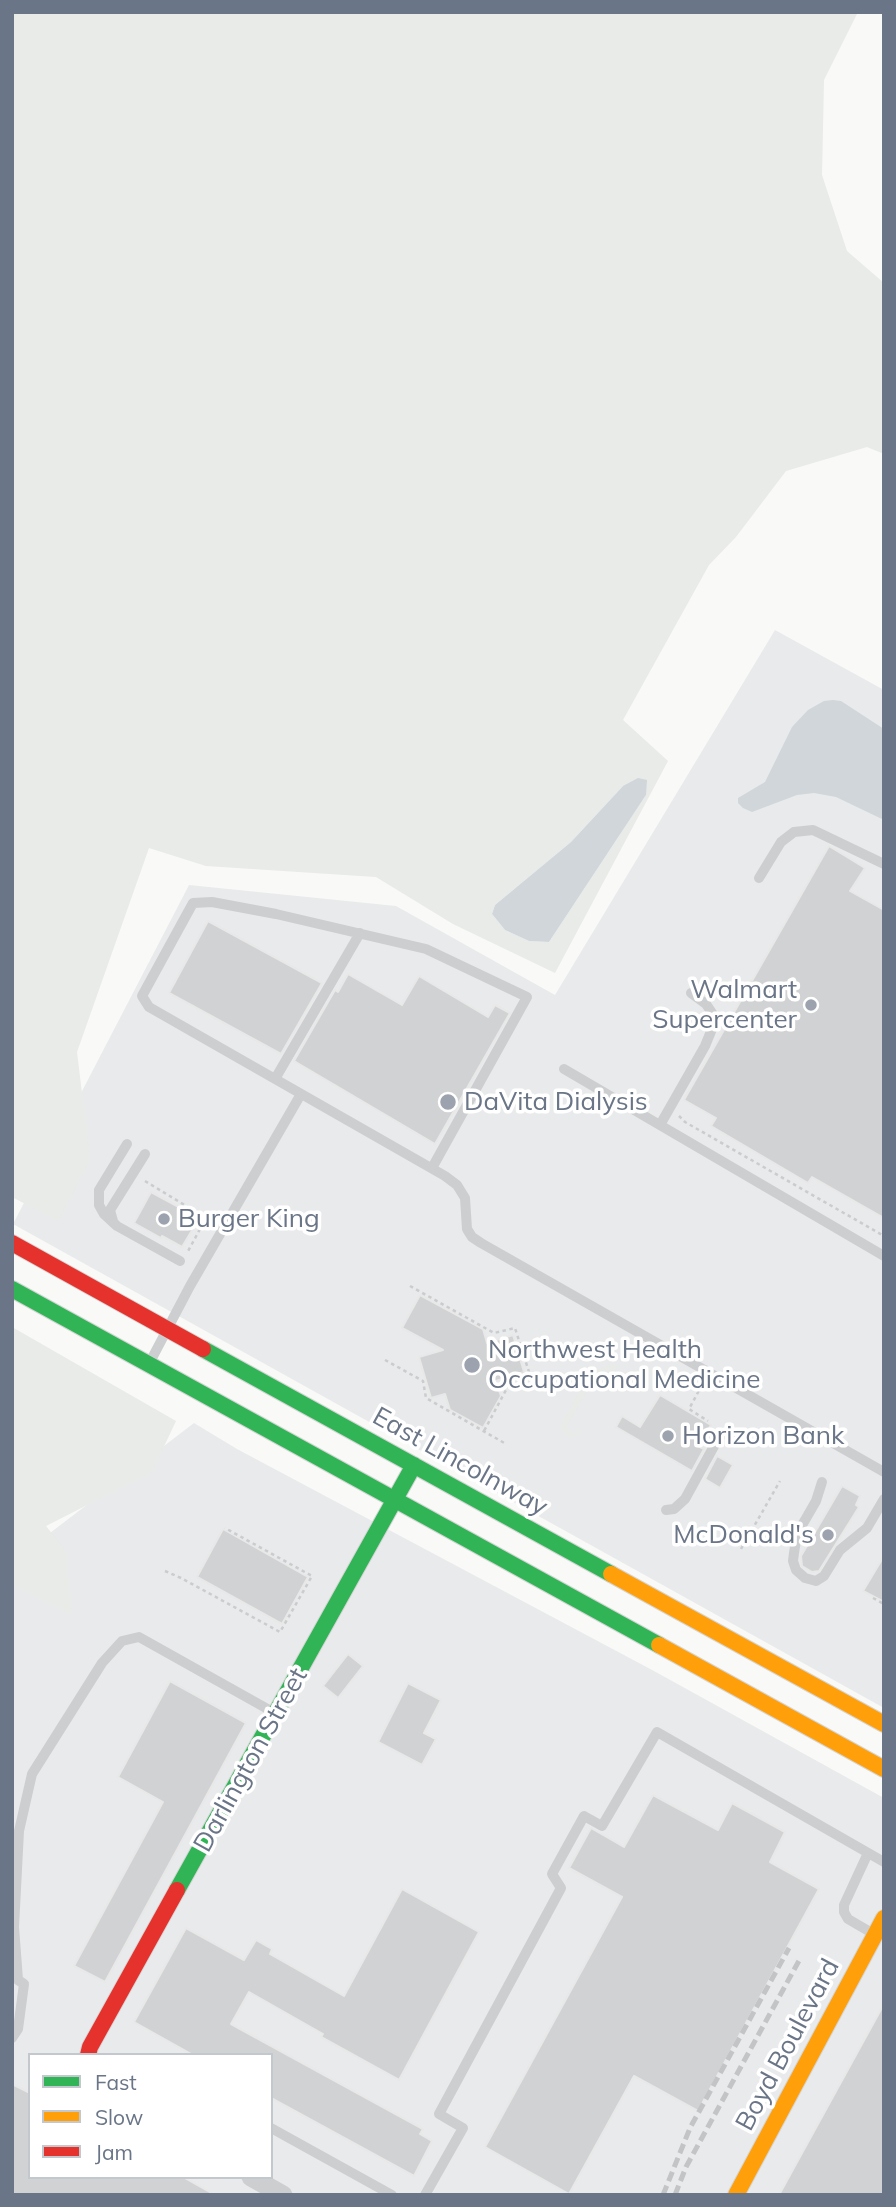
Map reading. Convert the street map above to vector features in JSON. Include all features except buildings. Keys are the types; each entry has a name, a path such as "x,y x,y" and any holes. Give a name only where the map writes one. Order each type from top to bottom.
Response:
{"main road":[{"name":"East Lincolnway","path":"12,1242 414,1465 606,1594 884,1769"},
{"name":"East Lincolnway","path":"12,1289 395,1501 606,1594 884,1724"},
{"name":"Darlington Street","path":"89,2053 414,1465"},
{"name":"Boyd Boulevard","path":"736,2195 884,1919"}],"street":[{"path":"255,2179 283,2195"}],"lane":[{"path":"759,878 781,842 794,832 813,830 884,864"},
{"path":"432,1168 527,997 426,949 276,914 212,902 193,903 142,996 149,1007 432,1168 457,1185 466,1198 467,1229 472,1237 884,1472"},
{"path":"275,1079 360,933"},
{"path":"660,1125 705,1046 716,1019 706,1004 691,993"},
{"path":"564,1069 884,1256"},
{"path":"148,1364 301,1094"},
{"path":"127,1144 99,1190 99,1205 114,1223 181,1261"},
{"path":"114,1223 110,1210 145,1154"},
{"path":"666,1510 674,1509 685,1499 719,1437 726,1433 738,1433"},
{"path":"822,1482 816,1501 797,1534 793,1562 796,1570 806,1578 816,1581 824,1576 841,1550 867,1528 884,1499"},
{"path":"12,2039 18,2029 24,1984 18,1980 14,1927 19,1831 32,1774 102,1663 122,1641 139,1637 277,1714"},
{"path":"425,2195 463,2128 439,2114 561,1888 552,1874 584,1816 602,1826 657,1732 884,1862"},
{"path":"868,1853 844,1905 844,1912 848,1919 875,1935"},
{"path":"273,2129 392,2195"}],"path":[{"path":"669,1110 685,1122 884,1236"},
{"path":"145,1181 206,1218 181,1261"},
{"path":"410,1286 494,1333 515,1328 528,1372 513,1377 484,1431"},
{"path":"385,1360 423,1381 426,1398 506,1444"},
{"path":"708,1420 689,1409 709,1373"},
{"path":"741,1549 780,1481"},
{"path":"165,1571 281,1632 312,1576 225,1528"},
{"path":"873,1598 884,1604"}],"shaded area":[{"path":"12,12 858,12 824,80 822,175 847,251 884,283 884,454 867,447 786,471 736,537 709,565 623,720 668,761 555,973 453,924 376,877 206,866 149,848 77,1052 90,1160 58,1221 12,1197","holes":["623,786 646,795 549,942 529,941 505,930 492,914 495,905 571,842"]},
{"path":"775,630 884,690 884,1708 13,1224 189,885 396,906 555,995"},
{"path":"824,701 841,701 884,729 884,820 836,797 814,793 797,795 752,812 743,808 738,803 738,798 765,782 792,727 808,710"},
{"path":"638,778 647,780 646,795 549,942 529,941 505,930 492,914 495,905 571,842 623,786"},
{"path":"12,1327 176,1421 152,1472 46,1526 65,1550 72,1615 17,1586 12,1587"},
{"path":"613,1364 617,1368 615,1371 595,1377 567,1426 571,1434 581,1430 582,1432 573,1437 565,1435 561,1426 587,1377 591,1372"},
{"path":"194,1423 237,1449 654,1671 884,1798 884,2195 12,2195 12,1562"}],"railway":[{"path":"663,2195 690,2128 789,1948"},
{"path":"675,2195 686,2167 801,1957"}],"traffic: fast":[{"path":"12,1289 659,1645"},
{"path":"203,1349 611,1574"},
{"path":"177,1890 414,1465"}],"traffic: slow":[{"path":"611,1574 884,1724"},
{"path":"659,1645 884,1769"},
{"path":"736,2195 884,1918"}],"traffic: jam":[{"path":"12,1243 203,1349"},
{"path":"88,2053 177,1890"}],"place":[{"name":"Walmart Supercenter","path":"811,1005"},
{"name":"DaVita Dialysis","path":"448,1102"},
{"name":"Burger King","path":"164,1219"},
{"name":"Northwest Health Occupational Medicine","path":"472,1365"},
{"name":"Horizon Bank","path":"668,1436"},
{"name":"McDonald's","path":"828,1535"}]}
